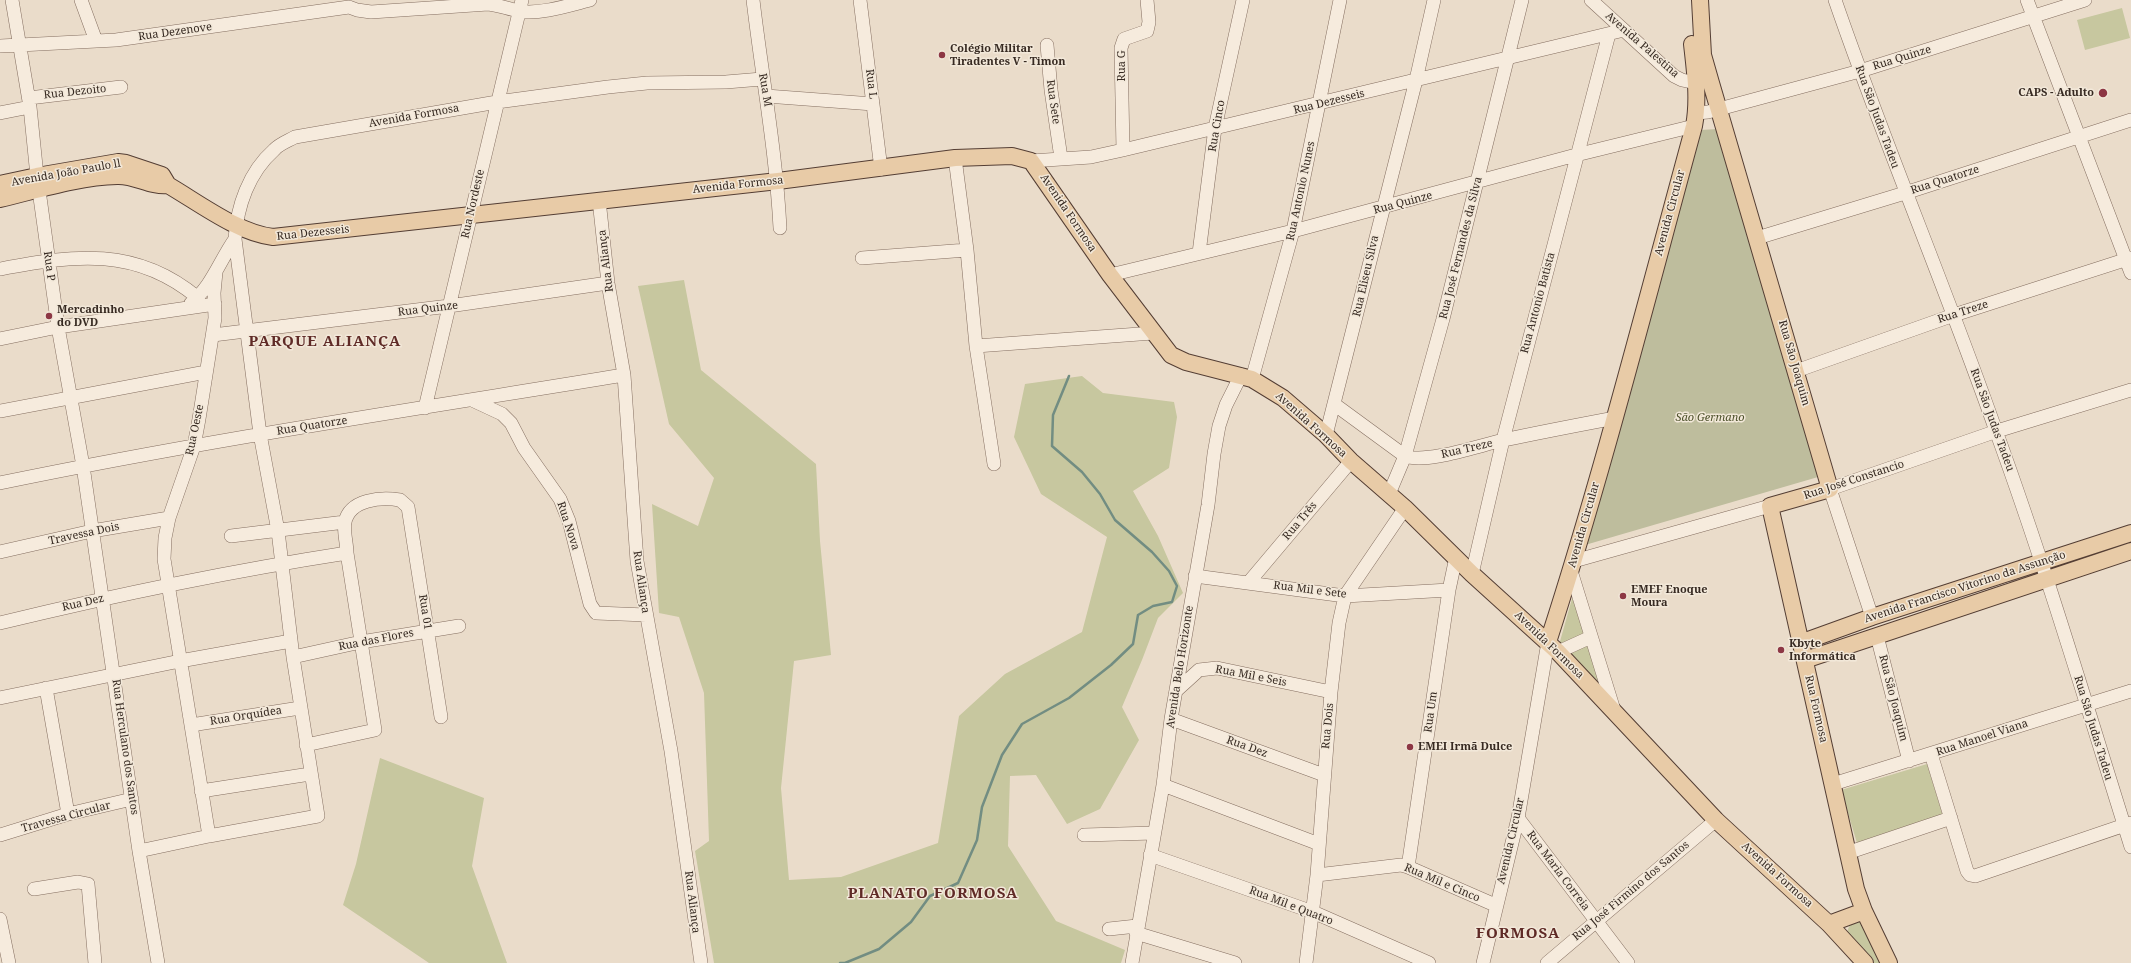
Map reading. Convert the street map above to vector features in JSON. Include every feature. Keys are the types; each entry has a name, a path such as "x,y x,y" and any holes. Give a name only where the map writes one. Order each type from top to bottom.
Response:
{"main road":[{"name":"Avenida Circular","path":"1553,647 1572,566 1615,418 1695,119 1696,83 1689,0"},
{"name":"Rua São Joaquim","path":"1700,0 1703,55 1830,489"},
{"name":"Avenida Formosa","path":"471,214 881,169 955,158 1012,156 1031,161 1110,275 1166,351 1178,360 1247,377 1283,398 1326,435 1351,461 1406,508 1472,574 1553,647 1716,820 1830,924 1864,963"},
{"name":"Avenida João Paulo ll","path":"0,184 38,183 118,176 134,177 159,186 168,185"},
{"name":"Avenida João Paulo ll","path":"0,199 38,183"},
{"name":"Rua Dezesseis","path":"168,185 236,232 266,236 284,237 471,214"},
{"name":"Rua José Constancio","path":"1770,506 1830,489"},
{"name":"Rua Formosa","path":"1770,506 1833,784 1847,853 1856,889 1864,911"},
{"name":"Avenida Francisco Vitorino da Assunção","path":"1800,643 1872,617 2131,533"},
{"name":"Avenida Francisco Vitorino da Assunção","path":"1805,660 2131,552"},
{"path":"1830,924 1864,911 1889,963"}],"street":[{"name":"Rua P","path":"12,0 30,102 38,183 58,327 83,466 92,531"},
{"path":"81,0 96,41"},
{"path":"349,3 357,10 371,12 488,4 505,6 562,7 590,0"},
{"name":"Rua M","path":"753,0 762,79 766,96 778,180 780,228"},
{"name":"Rua L","path":"860,0 881,169"},
{"name":"Rua G","path":"1123,150 1121,48 1124,39 1147,31 1149,22 1147,0"},
{"name":"Rua Cinco","path":"1199,253 1215,128 1243,0"},
{"name":"Rua Antonio Nunes","path":"1247,377 1293,232 1340,0"},
{"name":"Rua Eliseu Silva","path":"1326,435 1382,208 1416,80 1434,0"},
{"name":"Rua José Fernandes da Silva","path":"1389,494 1405,456 1443,319 1522,0"},
{"name":"Avenida Palestina","path":"1591,0 1674,76 1682,80 1696,83"},
{"name":"Rua São Judas Tadeu","path":"1835,0 1905,193 1954,315 1997,431 2048,579 2086,705 2128,824 2131,846"},
{"path":"2027,0 2079,137 2128,259 2131,273"},
{"name":"Rua Quinze","path":"1718,108 1860,71 2085,0"},
{"name":"Rua Dezenove","path":"0,46 116,40 349,3"},
{"name":"Rua Nordeste","path":"425,408 520,6"},
{"name":"Rua Dezesseis","path":"1031,161 1091,157 1123,150 1624,30"},
{"name":"Rua Antonio Batista","path":"1472,574 1502,440 1609,34"},
{"name":"Rua Sete","path":"1047,45 1051,90 1061,158"},
{"name":"Avenida Formosa","path":"236,232 244,196 254,171 274,149 295,137 497,102 647,83 726,82 762,79"},
{"name":"Rua Dezoito","path":"0,113 30,102 121,87"},
{"path":"766,96 873,104"},
{"path":"1695,119 1718,108"},
{"name":"Rua Quinze","path":"1110,275 1293,232 1576,155 1695,119"},
{"name":"Rua Quatorze","path":"1757,238 1905,193 2131,120"},
{"path":"955,158 967,250 976,346 994,464"},
{"name":"Rua Aliança","path":"599,200 608,283 624,375 637,561 671,751 701,963"},
{"path":"139,851 209,836 318,816 300,708 278,531 260,434 246,331 236,232"},
{"name":"Rua Oeste","path":"184,310 198,298 216,272 236,232"},
{"path":"862,258 967,250"},
{"path":"0,270 48,260 105,257 124,261 177,281 198,298"},
{"name":"Rua Treze","path":"1796,371 1954,315 2128,259"},
{"name":"Rua Oeste","path":"209,836 167,585 164,559 165,538 169,518 194,446 213,335 216,272"},
{"name":"Rua Quinze","path":"213,335 449,306 608,283"},
{"path":"0,339 58,327 184,310 215,304"},
{"path":"976,346 1153,333"},
{"path":"0,411 70,396 206,372"},
{"name":"Rua Quatorze","path":"0,483 83,466 260,434 624,375"},
{"name":"Avenida Belo Horizonte","path":"1132,963 1136,930 1163,785 1170,719 1177,690 1208,505 1219,426 1226,405 1247,377"},
{"name":"Rua José Constancio","path":"1830,489 1997,431 2131,390"},
{"name":"Rua Nova","path":"472,400 502,414 511,423 524,448 560,499 569,521 590,604 596,613 646,615"},
{"path":"1334,404 1405,456"},
{"name":"Rua Treze","path":"1405,456 1414,458 1430,458 1502,440 1615,418"},
{"name":"Rua Três","path":"1249,582 1351,461"},
{"name":"Rua São Joaquim","path":"1830,489 1872,617"},
{"name":"Rua 01","path":"345,522 352,508 374,499 400,500 408,507 441,717"},
{"name":"Rua José Constancio","path":"1572,566 1770,506"},
{"name":"Rua Dois","path":"1306,963 1317,875 1331,692 1339,623 1345,596 1406,508"},
{"name":"Travessa Dois","path":"0,552 92,531 169,518"},
{"path":"231,536 345,522 347,552 375,730 306,745"},
{"name":"Rua Herculano dos Santos","path":"92,531 115,674 139,851 158,963"},
{"name":"Rua Dez","path":"0,623 102,598 347,552"},
{"name":"Rua Um","path":"1408,866 1449,590 1456,557"},
{"path":"1572,566 1591,637 1614,710"},
{"name":"Rua Mil e Sete","path":"1195,576 1345,596 1449,590"},
{"name":"Rua das Flores","path":"293,657 361,642 459,626"},
{"name":"Rua São Joaquim","path":"1877,636 1909,761"},
{"path":"1553,647 1591,637"},
{"path":"0,698 180,661 291,641"},
{"name":"Avenida Circular","path":"1482,963 1518,818 1553,647"},
{"name":"Rua Mil e Seis","path":"1177,690 1199,670 1217,668 1331,692"},
{"path":"46,688 68,814"},
{"name":"Rua Manoel Viana","path":"1833,784 2131,691"},
{"name":"Rua Orquídea","path":"191,725 300,708"},
{"name":"Rua Dez","path":"1170,719 1324,775"},
{"path":"1931,754 1967,871 1970,875 1975,876 2128,824"},
{"path":"201,791 310,774"},
{"path":"1163,785 1320,844"},
{"name":"Travessa Circular","path":"0,835 68,814 132,799"},
{"name":"Rua Maria Correia","path":"1518,818 1628,963"},
{"path":"1847,853 1951,818"},
{"name":"Rua José Firmino dos Santos","path":"1547,963 1716,820"},
{"path":"1084,835 1154,833"},
{"name":"Rua Mil e Quatro","path":"1150,855 1313,912 1429,963"},
{"name":"Rua Mil e Cinco","path":"1317,875 1364,868 1401,865 1408,866 1496,905"},
{"path":"34,889 78,882 88,884 95,963"},
{"path":"0,919 8,960"},
{"path":"1109,929 1136,930 1235,963"}],"green space":[{"path":"2122,8 2130,38 2085,50 2077,20"},
{"name":"São Germano","path":"1718,129 1818,477 1585,545 1700,130"},
{"path":"684,280 701,370 816,464 820,541 831,655 794,661 781,788 789,880 841,877 938,843 959,716 1005,674 1082,632 1107,537 1041,494 1014,437 1025,384 1082,376 1103,393 1174,402 1177,417 1169,468 1133,491 1158,536 1183,593 1158,618 1122,707 1139,740 1100,809 1067,824 1036,775 1010,776 1008,846 1056,921 1125,950 1121,963 714,963 695,851 709,841 704,693 679,617 659,613 652,504 698,526 714,478 669,424 638,286"},
{"path":"1573,595 1599,684 1559,645"},
{"path":"380,758 484,798 472,866 507,963 429,963 343,905 356,864"},
{"path":"1927,764 1943,816 1857,843 1841,790"},
{"path":"1860,922 1865,925 1884,963 1868,963 1847,934 1850,925"}],"waterway":[{"path":"840,963 845,963 879,949 911,922 930,896 958,883 977,840 982,807 1002,755 1022,724 1069,698 1111,665 1133,644 1138,615 1153,606 1172,602 1177,586 1169,571 1152,552 1115,520 1100,494 1082,472 1052,446 1053,415 1069,376"}],"place":[{"name":"Colégio Militar Tiradentes V - Timon","path":"942,55"},
{"name":"CAPS - Adulto","path":"2103,93"},
{"name":"Mercadinho do DVD","path":"49,316"},
{"name":"EMEF Enoque Moura","path":"1623,596"},
{"name":"Kbyte Informática","path":"1781,650"},
{"name":"EMEI Irmã Dulce","path":"1410,747"}],"district":[{"name":"PARQUE ALIANÇA","path":"325,342"},
{"name":"PLANATO FORMOSA","path":"933,894"},
{"name":"FORMOSA","path":"1518,934"}]}
